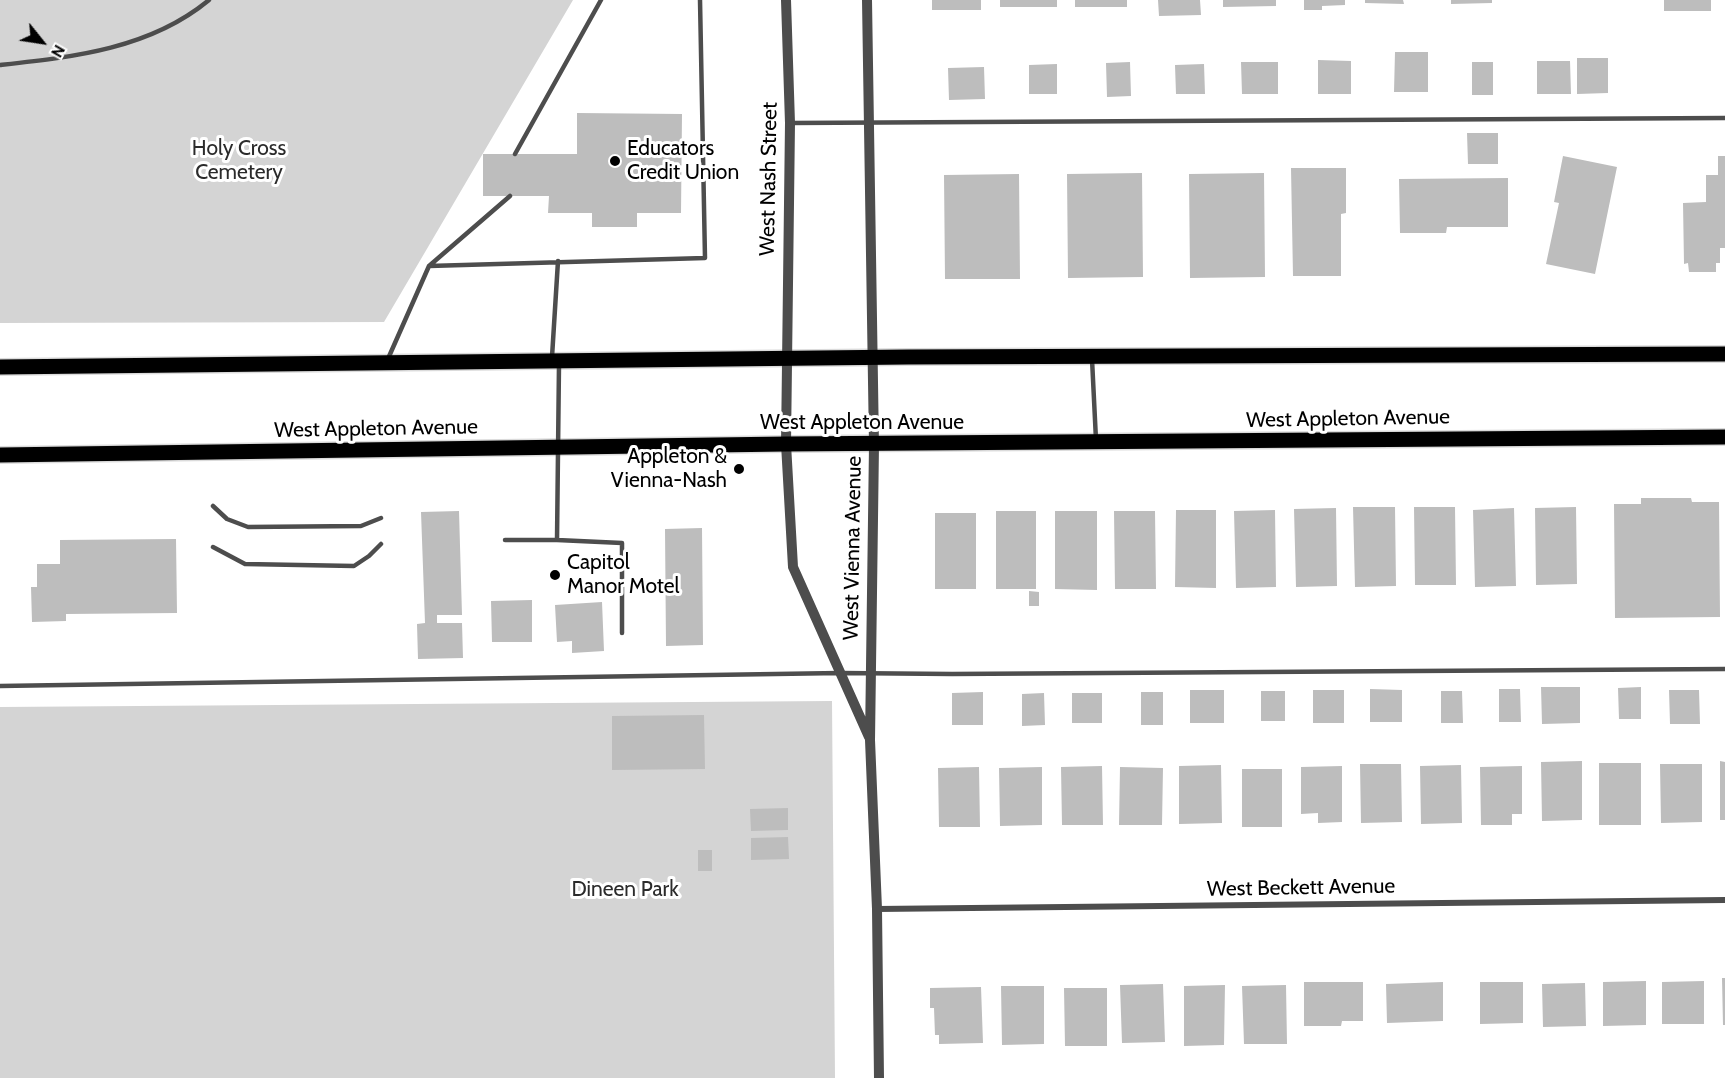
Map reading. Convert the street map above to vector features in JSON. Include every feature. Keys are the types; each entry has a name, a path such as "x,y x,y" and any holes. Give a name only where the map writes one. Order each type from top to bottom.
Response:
{"main road":[{"path":"0,367 873,357 1725,354"},
{"name":"West Appleton Avenue","path":"0,455 786,444 1725,437"}],"street":[{"name":"West Nash Street","path":"786,0 790,123 786,359"},
{"path":"867,0 873,357"},
{"name":"West Vienna Avenue","path":"873,357 870,740 877,909 879,1078"},
{"name":"West Vienna Avenue","path":"786,359 786,444 793,567 870,740"},
{"name":"West Beckett Avenue","path":"877,909 1725,900"}],"lane":[{"path":"0,65 76,57 140,40 196,10 209,0"},
{"path":"515,154 602,0"},
{"path":"429,266 705,258 700,0"},
{"path":"790,123 1725,118"},
{"path":"386,363 429,266 510,196"},
{"path":"557,540 560,447 555,361 558,261"},
{"path":"1092,356 1096,443"},
{"path":"213,506 227,519 248,527 362,526 381,518"},
{"path":"505,540 622,543 622,633"},
{"path":"213,547 245,564 354,566 381,544"},
{"path":"0,686 871,672 952,674 1725,669"}],"green space":[{"name":"Holy Cross Cemetery","path":"0,0 573,0 384,322 0,323"},
{"name":"Dineen Park","path":"832,701 835,1078 0,1078 0,707"}],"building":[{"path":"932,0 981,0 981,10 932,10"},
{"path":"1000,0 1057,0 1057,7 1000,7"},
{"path":"1075,0 1127,0 1127,7 1075,7"},
{"path":"1158,0 1200,0 1201,15 1159,16"},
{"path":"1223,0 1276,0 1276,6 1223,7"},
{"path":"1304,0 1345,0 1345,5 1322,6 1322,10 1304,10"},
{"path":"1365,0 1403,0 1404,4 1365,3"},
{"path":"1451,0 1492,0 1492,3 1451,4"},
{"path":"1664,0 1711,0 1711,11 1664,11"},
{"path":"1395,52 1428,52 1428,92 1394,92"},
{"path":"1577,58 1608,58 1608,93 1577,94"},
{"path":"1318,60 1351,61 1351,94 1318,94"},
{"path":"1537,61 1570,61 1571,94 1537,94"},
{"path":"1130,62 1131,96 1107,97 1106,63"},
{"path":"1241,62 1278,62 1278,94 1242,94"},
{"path":"1472,62 1493,62 1493,95 1472,95"},
{"path":"1057,64 1057,94 1029,94 1029,65"},
{"path":"1204,64 1205,94 1176,94 1175,65"},
{"path":"984,67 985,99 949,100 948,68"},
{"path":"577,113 682,114 681,213 637,213 637,227 592,227 592,213 548,213 549,196 483,196 483,154 577,154"},
{"path":"1467,133 1498,133 1498,164 1468,164"},
{"path":"1563,156 1617,167 1595,274 1546,264 1559,203 1554,202"},
{"path":"1718,156 1725,156 1725,248 1720,248 1720,263 1716,263 1716,272 1689,272 1688,263 1684,264 1683,203 1706,202 1706,175 1718,175"},
{"path":"1291,168 1346,168 1346,213 1341,214 1341,276 1293,276"},
{"path":"1142,173 1143,277 1068,278 1067,174"},
{"path":"1264,173 1265,277 1190,278 1189,174"},
{"path":"1019,174 1020,279 945,279 944,175"},
{"path":"1508,178 1508,227 1447,227 1446,233 1400,233 1399,179"},
{"path":"1641,498 1691,498 1692,502 1719,502 1720,617 1615,618 1614,504 1641,504"},
{"path":"1353,507 1395,507 1396,586 1355,587"},
{"path":"1414,507 1455,507 1456,585 1415,585"},
{"path":"1576,507 1577,584 1536,585 1535,508"},
{"path":"1336,508 1337,586 1296,587 1294,509"},
{"path":"1514,508 1516,586 1475,587 1473,510"},
{"path":"1176,510 1216,510 1216,588 1175,587"},
{"path":"1275,510 1276,587 1236,588 1234,511"},
{"path":"459,511 462,615 437,615 437,623 462,623 463,658 418,659 417,624 425,623 421,512"},
{"path":"996,511 1036,511 1036,589 996,589"},
{"path":"1055,511 1097,511 1097,590 1055,589"},
{"path":"1114,511 1155,511 1156,589 1115,589"},
{"path":"935,513 976,513 976,589 935,589"},
{"path":"702,528 703,645 666,646 665,529"},
{"path":"176,539 177,613 66,614 66,621 32,622 31,587 37,587 37,564 60,564 60,540"},
{"path":"1029,591 1039,592 1039,606 1029,606"},
{"path":"532,600 532,642 492,642 491,601"},
{"path":"602,602 604,651 572,653 572,641 557,642 555,605"},
{"path":"1541,687 1580,687 1580,723 1542,724"},
{"path":"1641,687 1641,719 1619,719 1618,688"},
{"path":"1370,689 1402,690 1402,722 1370,722"},
{"path":"1499,689 1520,689 1521,722 1499,722"},
{"path":"1190,690 1224,690 1224,723 1190,723"},
{"path":"1313,690 1344,690 1344,723 1313,723"},
{"path":"1669,690 1699,690 1700,724 1670,724"},
{"path":"1261,691 1285,691 1285,721 1261,721"},
{"path":"1441,691 1462,691 1463,723 1441,723"},
{"path":"983,692 983,725 952,725 952,693"},
{"path":"1141,692 1163,692 1163,725 1141,725"},
{"path":"1044,693 1045,725 1022,726 1022,694"},
{"path":"1072,693 1102,693 1102,723 1072,723"},
{"path":"704,715 705,769 612,770 612,716"},
{"path":"1582,761 1582,820 1542,821 1541,762"},
{"path":"1720,761 1725,762 1725,820 1720,820"},
{"path":"1599,763 1641,763 1641,825 1599,825"},
{"path":"1360,764 1401,764 1402,822 1361,823"},
{"path":"1660,764 1702,764 1702,822 1661,823"},
{"path":"1221,765 1222,823 1179,824 1179,766"},
{"path":"1461,765 1462,823 1421,824 1420,766"},
{"path":"1102,766 1103,825 1062,825 1061,767"},
{"path":"1342,766 1342,822 1318,823 1318,813 1301,814 1301,767"},
{"path":"1522,766 1522,814 1512,814 1512,825 1481,825 1480,767"},
{"path":"979,767 980,827 939,827 938,768"},
{"path":"1042,767 1042,825 1000,826 999,768"},
{"path":"1120,767 1163,768 1162,825 1119,825"},
{"path":"1242,769 1282,769 1282,827 1242,827"},
{"path":"788,808 788,830 751,831 750,809"},
{"path":"788,837 789,859 751,860 751,838"},
{"path":"698,850 712,850 712,871 698,871"},
{"path":"1722,978 1725,978 1725,1025 1723,1025"},
{"path":"1646,981 1646,1025 1603,1026 1603,982"},
{"path":"1704,981 1704,1024 1662,1024 1662,982"},
{"path":"1304,982 1363,982 1363,1021 1342,1021 1341,1026 1304,1026"},
{"path":"1443,982 1443,1021 1387,1023 1386,984"},
{"path":"1480,982 1523,982 1523,1023 1480,1024"},
{"path":"1585,983 1586,1026 1543,1027 1542,984"},
{"path":"1163,984 1165,1042 1122,1043 1120,985"},
{"path":"1225,985 1224,1045 1184,1046 1184,986"},
{"path":"1286,985 1287,1044 1244,1044 1242,986"},
{"path":"1001,986 1044,986 1044,1044 1002,1045"},
{"path":"981,987 983,1043 939,1044 939,1035 935,1035 934,1008 930,1008 930,988"},
{"path":"1064,988 1107,988 1107,1046 1065,1046"}],"place":[{"name":"Educators Credit Union","path":"615,161"},
{"name":"Appleton & Vienna-Nash","path":"739,469"},
{"name":"Capitol Manor Motel","path":"555,575"}]}
